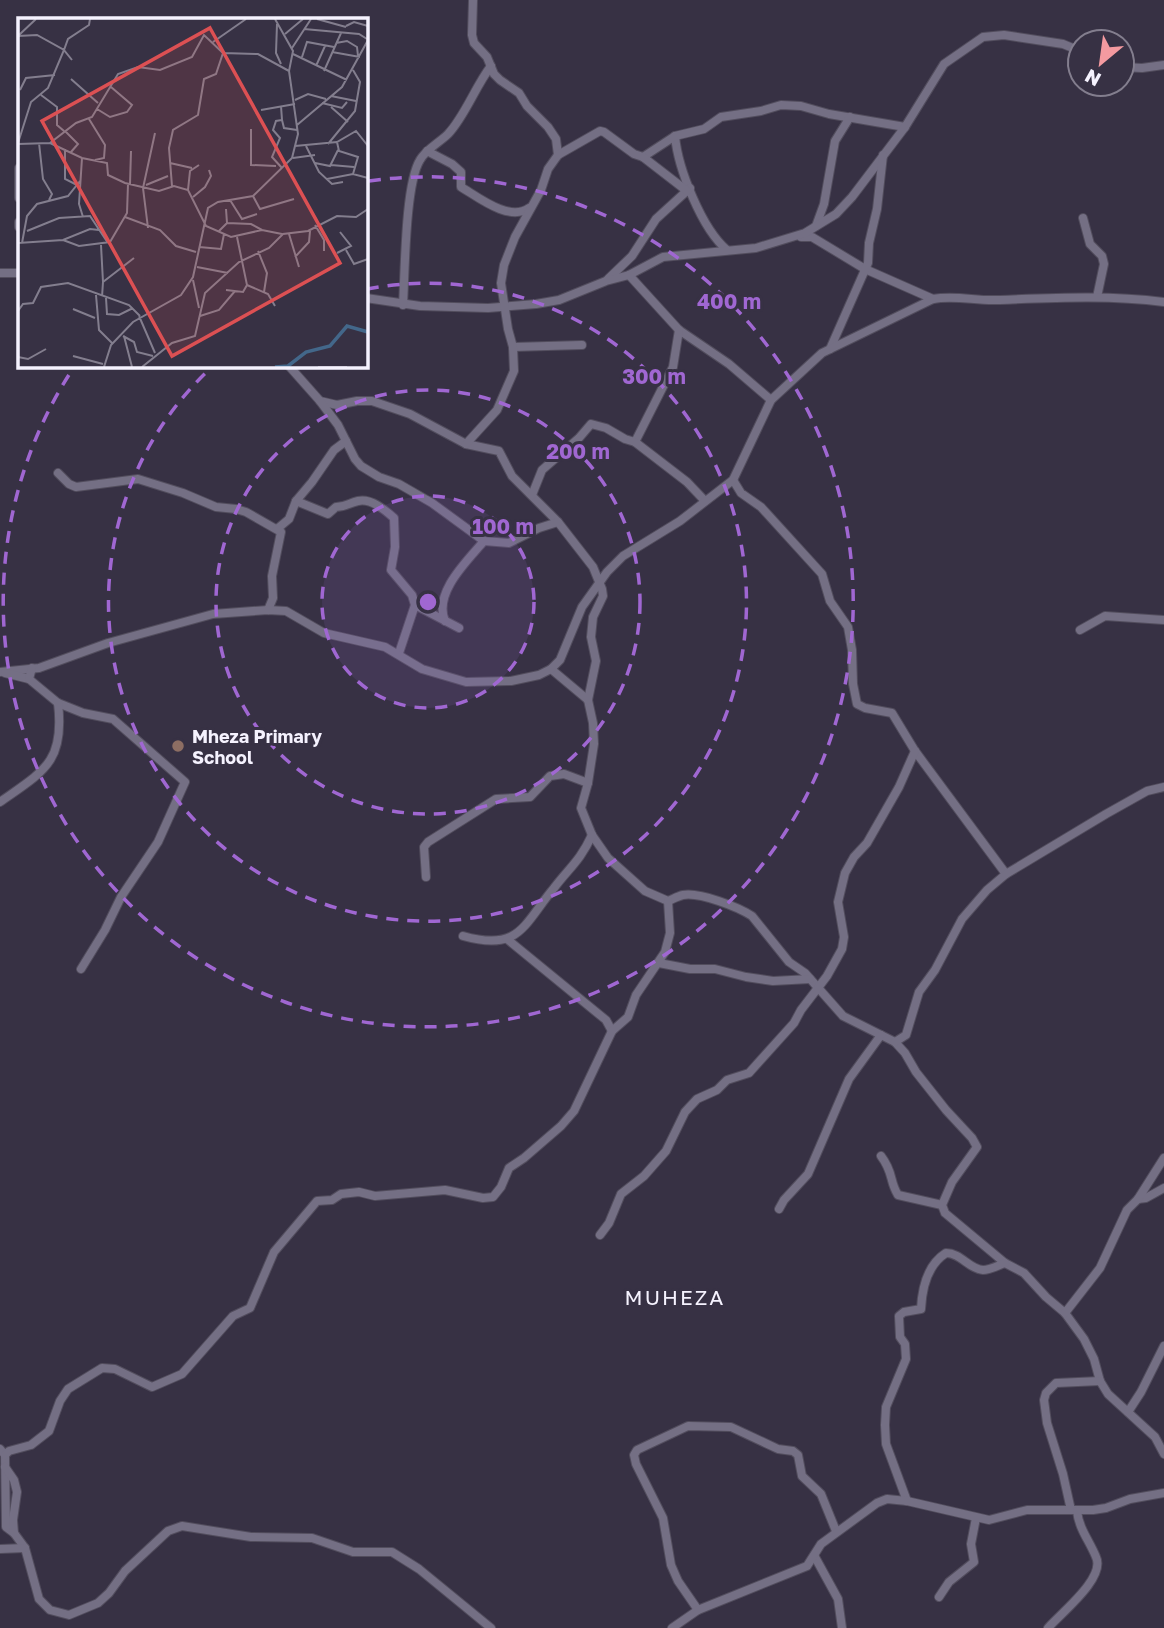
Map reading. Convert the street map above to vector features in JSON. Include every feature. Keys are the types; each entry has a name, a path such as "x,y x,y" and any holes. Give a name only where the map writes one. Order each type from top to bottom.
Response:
{"street":[{"path":"473,0 471,35 474,43 487,57 500,80 519,93 527,106 548,127 556,139 558,155"},
{"path":"368,298 403,304 475,307 559,300 645,268 663,257 756,248 795,237 836,214 852,197 905,127 944,64 983,37 1004,35 1066,45"},
{"path":"1136,68 1164,65"},
{"path":"403,304 407,234 413,180 418,163 427,151 448,135 491,66"},
{"path":"643,157 675,136 704,129 720,117 781,105 801,106 829,114 905,127"},
{"path":"821,242 816,234 816,227 824,204 835,141 850,117"},
{"path":"466,444 497,410 513,371 513,347 501,283 504,265 515,237 541,190 548,169 558,155 600,131 688,189"},
{"path":"675,136 688,189 712,236 727,250"},
{"path":"427,151 452,164 460,172 460,187 491,205 517,213 531,206"},
{"path":"831,349 865,269 884,154"},
{"path":"606,281 632,256 656,219 688,189"},
{"path":"1083,218 1090,244 1102,256 1104,264 1097,297"},
{"path":"795,237 812,237 865,269 933,299"},
{"path":"0,273 18,273"},
{"path":"628,275 679,330 729,363 771,400"},
{"path":"0,672 60,661 142,632 213,614 268,610 286,611 324,633 386,647 422,669 466,682 511,681 539,675 551,669 564,652 582,607 607,572 623,556 680,521 733,480 771,400 812,362 831,349 933,299 943,297 993,300 1097,297 1164,302"},
{"path":"635,442 673,367 679,330"},
{"path":"513,347 582,345"},
{"path":"291,368 338,425 361,466 432,503 484,541 509,543 538,527 558,522"},
{"path":"320,401 337,405 372,401 410,414 466,444 499,451 512,477 558,522 593,567 603,596 593,617 591,637 596,661 588,700 594,744 589,783 581,808 592,835 608,858 645,891 668,901 683,895 697,895 745,911 789,962 805,973 843,1016 895,1042 977,1147 952,1182 942,1205 945,1213 1005,1263 1024,1273 1065,1313 1084,1339 1094,1359 1100,1381 1108,1394 1155,1437 1164,1454"},
{"path":"328,412 337,405"},
{"path":"532,495 542,470 579,438 587,426 595,425 635,442 687,482 705,500"},
{"path":"277,529 289,519 296,500 313,482 334,450 346,441"},
{"path":"58,474 64,481 76,487 138,479 183,493 216,508 246,512 277,529 281,532 281,537 272,576 273,598 268,610"},
{"path":"733,480 741,493 761,507 822,574 830,601 848,627 857,704 865,708 892,712 915,751 1006,874"},
{"path":"296,500 328,514 336,507 346,507 355,501 363,500 389,514 394,521 395,547 391,570 412,595 415,605 398,653"},
{"path":"445,621 441,609 453,576 484,541"},
{"path":"415,605 459,628"},
{"path":"1080,630 1105,616 1164,620"},
{"path":"29,680 32,668"},
{"path":"551,669 588,700"},
{"path":"0,672 29,680 58,703 83,713 113,719 185,782 158,842 121,897 81,969"},
{"path":"0,802 42,772 51,762 61,726 58,703"},
{"path":"600,1235 609,1223 621,1194 644,1176 666,1151 685,1112 697,1099 717,1090 727,1080 749,1073 794,1023 835,965 844,937 838,902 845,873 854,857 867,843 915,751"},
{"path":"426,877 425,847 428,842 496,799 530,797 543,781 551,776 564,774 589,783"},
{"path":"895,1042 906,1035 919,992 935,970 962,919 988,890 1006,874 1122,804 1147,791 1164,786"},
{"path":"463,936 484,942 507,939 527,927 546,897 582,857 592,835"},
{"path":"491,1628 419,1569 392,1552 354,1552 312,1538 251,1537 182,1526 168,1531 125,1571 98,1603 69,1615 50,1610 38,1599 25,1548 6,1527 3,1452 31,1445 49,1431 60,1401 68,1389 102,1368 115,1369 152,1387 182,1374 233,1316 250,1307 274,1252 317,1200 359,1192 375,1196 445,1190 483,1198 493,1197 501,1187 509,1168 561,1126 574,1111 612,1031 628,1017 636,995 659,963 670,933 668,901"},
{"path":"507,939 606,1020 612,1031"},
{"path":"659,963 773,981 810,979"},
{"path":"779,1209 808,1174 849,1079 881,1035"},
{"path":"881,1156 891,1168 894,1191 898,1195 942,1205"},
{"path":"1065,1313 1100,1268 1126,1210 1138,1199 1164,1158"},
{"path":"1138,1199 1146,1198 1164,1188"},
{"path":"907,1501 886,1444 885,1425 886,1407 906,1359 905,1345 900,1337 899,1316 904,1312 921,1309 922,1291 928,1274 937,1259 946,1253 960,1257 979,1269 985,1270 1005,1263"},
{"path":"1128,1412 1164,1346"},
{"path":"1048,1628 1088,1585 1099,1567 1098,1560 1078,1525 1047,1423 1044,1400 1046,1393 1056,1382 1100,1381"},
{"path":"698,1610 678,1581 671,1564 663,1518 636,1464 634,1455 638,1450 688,1426 731,1427 778,1448 793,1451 798,1455 799,1471 821,1494 836,1531"},
{"path":"672,1628 698,1610 807,1566 821,1544 836,1531 887,1499 945,1508 976,1518 997,1519 1027,1510 1106,1508 1130,1499 1164,1493"},
{"path":"939,1597 949,1582 974,1562 971,1544 976,1518"},
{"path":"0,1549 25,1548"},
{"path":"815,1557 838,1599 842,1628"}],"place":[{"name":"Mheza Primary School","path":"178,746"}],"district":[{"name":"MUHEZA","path":"675,1297"}]}
